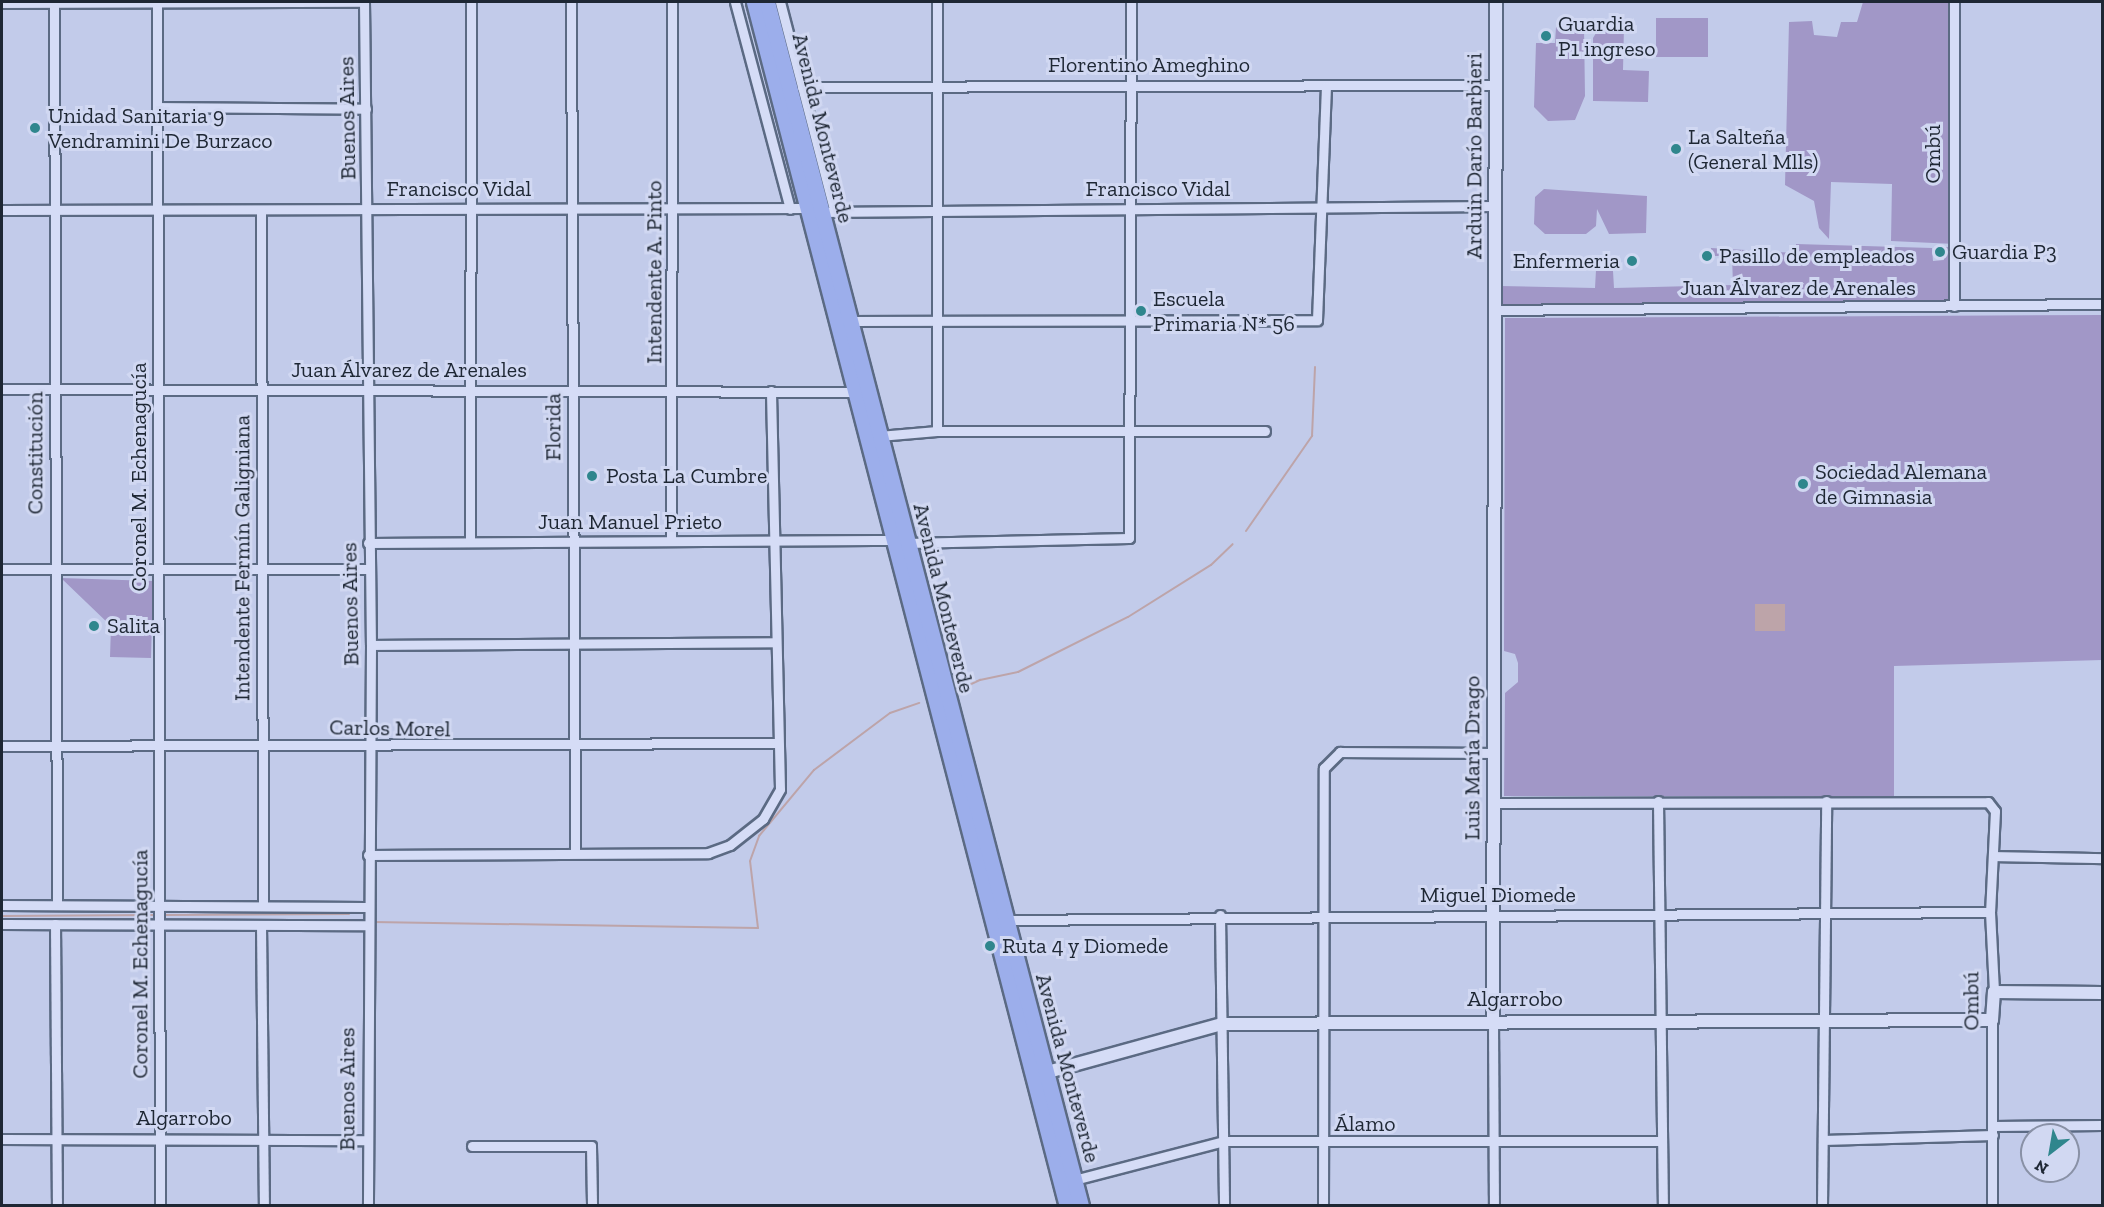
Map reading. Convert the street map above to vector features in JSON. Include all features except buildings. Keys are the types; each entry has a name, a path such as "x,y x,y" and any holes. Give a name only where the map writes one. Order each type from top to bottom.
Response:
{"main road":[{"name":"Avenida Monteverde","path":"754,2 821,210 852,392 899,541 1007,920 1044,1072 1081,1206"},
{"name":"Avenida Monteverde","path":"767,2 879,436 899,541 1067,1206"},
{"path":"775,2 786,55 783,68"}],"street":[{"name":"Constitución","path":"54,2 57,904"},
{"name":"Coronel M. Echenagucía","path":"157,2 160,1206"},
{"path":"2,3 364,2"},
{"name":"Buenos Aires","path":"364,2 368,208 368,543 371,645 366,907 368,1206"},
{"path":"470,542 471,2"},
{"name":"Florida","path":"571,2 573,542 576,641 572,747 575,853"},
{"name":"Intendente A. Pinto","path":"671,541 674,390 672,2"},
{"path":"735,2 790,209"},
{"path":"780,2 802,87 821,210"},
{"path":"937,2 937,431"},
{"path":"1130,432 1131,2"},
{"name":"Arduin Darío Barbieri","path":"1494,310 1496,2"},
{"name":"Ombú","path":"1954,2 1954,306"},
{"name":"Florentino Ameghino","path":"802,87 1131,84 1495,85"},
{"path":"848,321 1317,320 1325,208 1326,86"},
{"path":"157,108 366,109"},
{"name":"Francisco Vidal","path":"2,210 157,209 261,212 368,208 821,210 1494,206"},
{"name":"Intendente Fermín Galigniana","path":"261,212 263,904"},
{"name":"Juan Álvarez de Arenales","path":"1494,310 2103,304"},
{"name":"Luis María Drago","path":"1494,310 1492,915 1494,1206"},
{"name":"Juan Álvarez de Arenales","path":"2,389 261,388 852,392"},
{"path":"368,855 715,852 763,819 780,789 771,542 771,391"},
{"path":"879,436 937,431 1265,432"},
{"name":"Juan Manuel Prieto","path":"368,543 1129,538 1130,432"},
{"path":"2,569 369,569"},
{"path":"371,645 576,641 776,642"},
{"name":"Carlos Morel","path":"2,746 572,747 778,743"},
{"path":"1323,1206 1322,1020 1327,761 1341,752 1493,753"},
{"path":"1658,801 1663,1206"},
{"path":"1493,803 1826,801 1822,1206"},
{"name":"Ombú","path":"1826,801 1988,802 1995,811 1995,856 1990,912 1994,993 1992,1206"},
{"path":"1995,856 2103,858"},
{"path":"2,905 263,904 366,907"},
{"name":"Miguel Diomede","path":"1007,920 1220,915 1990,912"},
{"path":"1220,915 1224,1206"},
{"path":"2,924 366,925"},
{"path":"55,924 57,1206"},
{"path":"261,925 264,1206"},
{"path":"1994,993 2103,993"},
{"name":"Algarrobo","path":"1044,1072 1222,1024 1322,1020 1659,1022 1992,1020"},
{"path":"1823,1140 2103,1125"},
{"name":"Algarrobo","path":"2,1139 367,1140"},
{"name":"Álamo","path":"1074,1180 1224,1141 1322,1144 1662,1141"},
{"path":"472,1146 591,1146 592,1206"}],"shaded area":[{"path":"1863,2 1954,2 1955,244 1891,241 1892,184 1831,182 1829,239 1819,228 1814,201 1785,185 1789,22 1812,21 1814,35 1837,37 1841,22 1857,22"},
{"path":"1656,18 1708,18 1708,57 1656,57"},
{"path":"1601,25 1624,26 1623,70 1649,71 1648,102 1593,101 1593,38"},
{"path":"1556,27 1584,27 1585,96 1575,120 1548,121 1534,107 1536,43 1555,43"},
{"path":"1544,189 1647,196 1646,233 1609,234 1597,209 1596,226 1586,234 1545,234 1534,224 1535,197"},
{"path":"1796,244 1932,248 1933,261 1944,260 1943,247 1951,247 1952,305 1499,307 1500,286 1595,288 1596,270 1613,271 1614,288 1733,285 1732,256 1711,256 1711,248 1796,253"},
{"name":"Sociedad Alemana de Gimnasia","path":"2102,315 2102,660 1894,666 1894,796 1504,796 1505,693 1518,682 1518,663 1515,654 1504,651 1505,318"},
{"path":"61,578 153,581 151,658 110,657 111,626"},
{"path":"1755,604 1785,604 1785,631 1755,631"}],"waterway":[{"path":"1246,531 1312,436 1315,367"},
{"path":"954,692 980,680 1018,672 1128,617 1211,565 1233,544"},
{"path":"373,922 758,928 750,861 759,836 814,770 890,713 919,703"},
{"path":"166,915 349,914"},
{"path":"2,916 154,915"}],"place":[{"name":"Guardia P1 ingreso","path":"1546,36"},
{"name":"Unidad Sanitaria 9 Vendramini De Burzaco","path":"35,128"},
{"name":"La Salteña (General Mlls)","path":"1676,149"},
{"name":"Guardia P3","path":"1940,252"},
{"name":"Pasillo de empleados","path":"1707,256"},
{"name":"Enfermeria","path":"1632,261"},
{"name":"Escuela Primaria N* 56","path":"1141,311"},
{"name":"Posta La Cumbre","path":"592,476"},
{"name":"Sociedad Alemana de Gimnasia","path":"1803,484"},
{"name":"Salita","path":"94,626"},
{"name":"Ruta 4 y Diomede","path":"990,946"}]}
